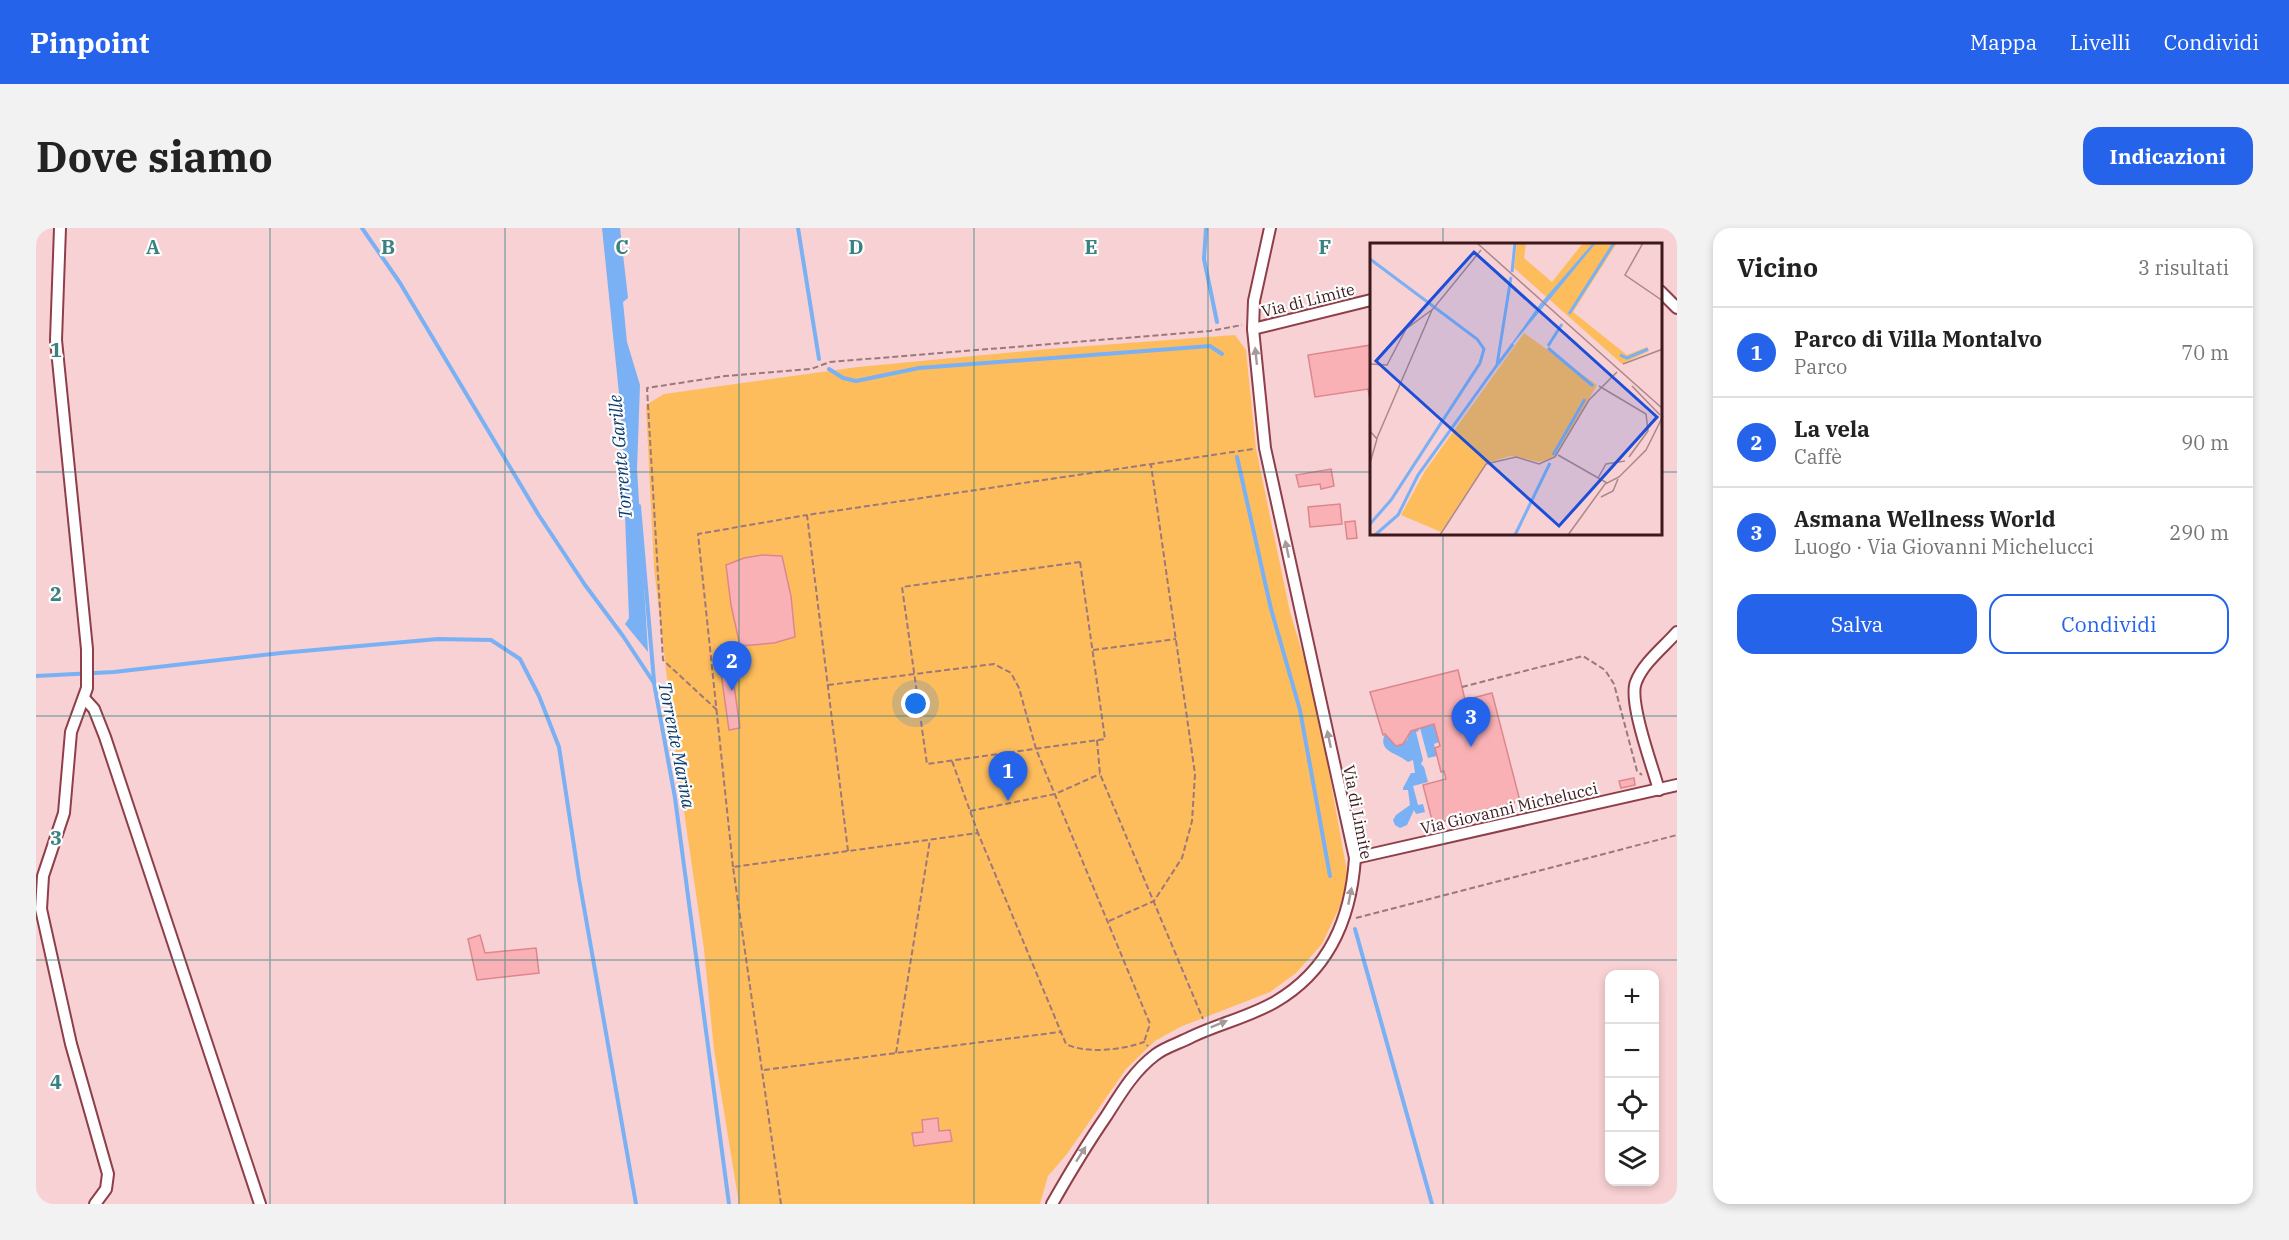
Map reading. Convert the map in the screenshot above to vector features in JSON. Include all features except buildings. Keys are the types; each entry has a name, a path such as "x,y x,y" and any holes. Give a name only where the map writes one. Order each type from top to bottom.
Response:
{"street":[{"path":"60,228 56,340 87,649 85,693 70,732 64,813 43,876 40,899 71,1044 108,1174 106,1189 95,1204"},
{"name":"Via di Limite","path":"1052,1204 1075,1163 1133,1075 1156,1054 1208,1029 1274,1003 1304,982 1329,951 1345,918 1354,878 1355,858 1265,448 1253,329 1254,301 1270,228"},
{"path":"1662,293 1677,308"},
{"name":"Via di Limite","path":"1253,329 1370,300"},
{"path":"1671,788 1635,705 1634,688 1642,671 1677,632"},
{"path":"85,693 105,737 260,1204"},
{"name":"Via Giovanni Michelucci","path":"1355,858 1671,788"}],"path":[{"path":"717,710 663,660 647,388 725,376 811,369 830,362 1210,331 1246,325 1253,329"},
{"path":"781,1204 764,1070 733,867 698,534 807,515 1246,449"},
{"path":"1109,921 1154,901 1182,858 1192,821 1195,774 1151,464"},
{"path":"807,515 848,852"},
{"path":"1080,562 1093,650 1105,739 927,765 902,587 1080,562"},
{"path":"1093,650 1176,639"},
{"path":"1462,687 1583,656 1605,670 1614,684 1637,771 1641,775 1646,793"},
{"path":"828,686 994,664 1011,674 1019,688 1036,749 1150,1024 1144,1042"},
{"path":"1097,740 1100,774 1208,1029"},
{"path":"952,761 978,833 1065,1044 1076,1050 1129,1047 1144,1042"},
{"path":"970,811 1055,794 1100,774"},
{"path":"733,867 978,833"},
{"path":"1351,919 1677,836"},
{"path":"896,1053 930,840"},
{"path":"764,1070 1060,1032"},
{"path":"1144,1042 1156,1054"}],"shaded area":[{"path":"1235,335 1246,350 1256,449 1290,612 1315,695 1348,877 1340,906 1322,944 1296,973 1270,992 1180,1027 1155,1041 1126,1069 1067,1154 1048,1176 1040,1204 739,1204 714,1050 704,949 677,763 654,568 646,405 664,394 858,367 1048,349"}],"water":[{"path":"602,228 620,228 628,298 623,302 627,342 640,385 637,469 648,652 625,624 629,618 621,413"},
{"path":"1434,724 1439,742 1434,744 1437,756 1428,758 1420,728"},
{"path":"1418,729 1419,731 1416,732 1423,760 1421,764 1428,782 1413,786 1418,805 1423,804 1425,812 1416,814 1414,810 1407,825 1400,828 1393,820 1410,805 1408,790 1403,790 1403,788 1411,773 1415,773 1413,760 1408,762 1390,751 1384,745 1383,740 1385,734 1399,746 1407,740 1411,731"}],"waterway":[{"name":"Torrente Marina","path":"362,228 400,283 538,514 654,683 675,798 729,1204"},
{"path":"798,228 819,359"},
{"path":"1206,228 1204,259 1217,322"},
{"path":"829,369 843,378 856,381 919,368 1210,346 1222,354"},
{"path":"1237,457 1271,609 1300,710 1330,876"},
{"name":"Torrente Garille","path":"639,506 654,681"},
{"path":"36,676 114,672 281,653 438,639 491,640 520,659 539,696 559,747 579,879 636,1204"},
{"path":"1355,929 1432,1204"}],"place":[{"name":"La vela","path":"732,691"},
{"name":"Asmana Wellness World","path":"1471,747"},
{"name":"Parco di Villa Montalvo","path":"1008,801"}]}
